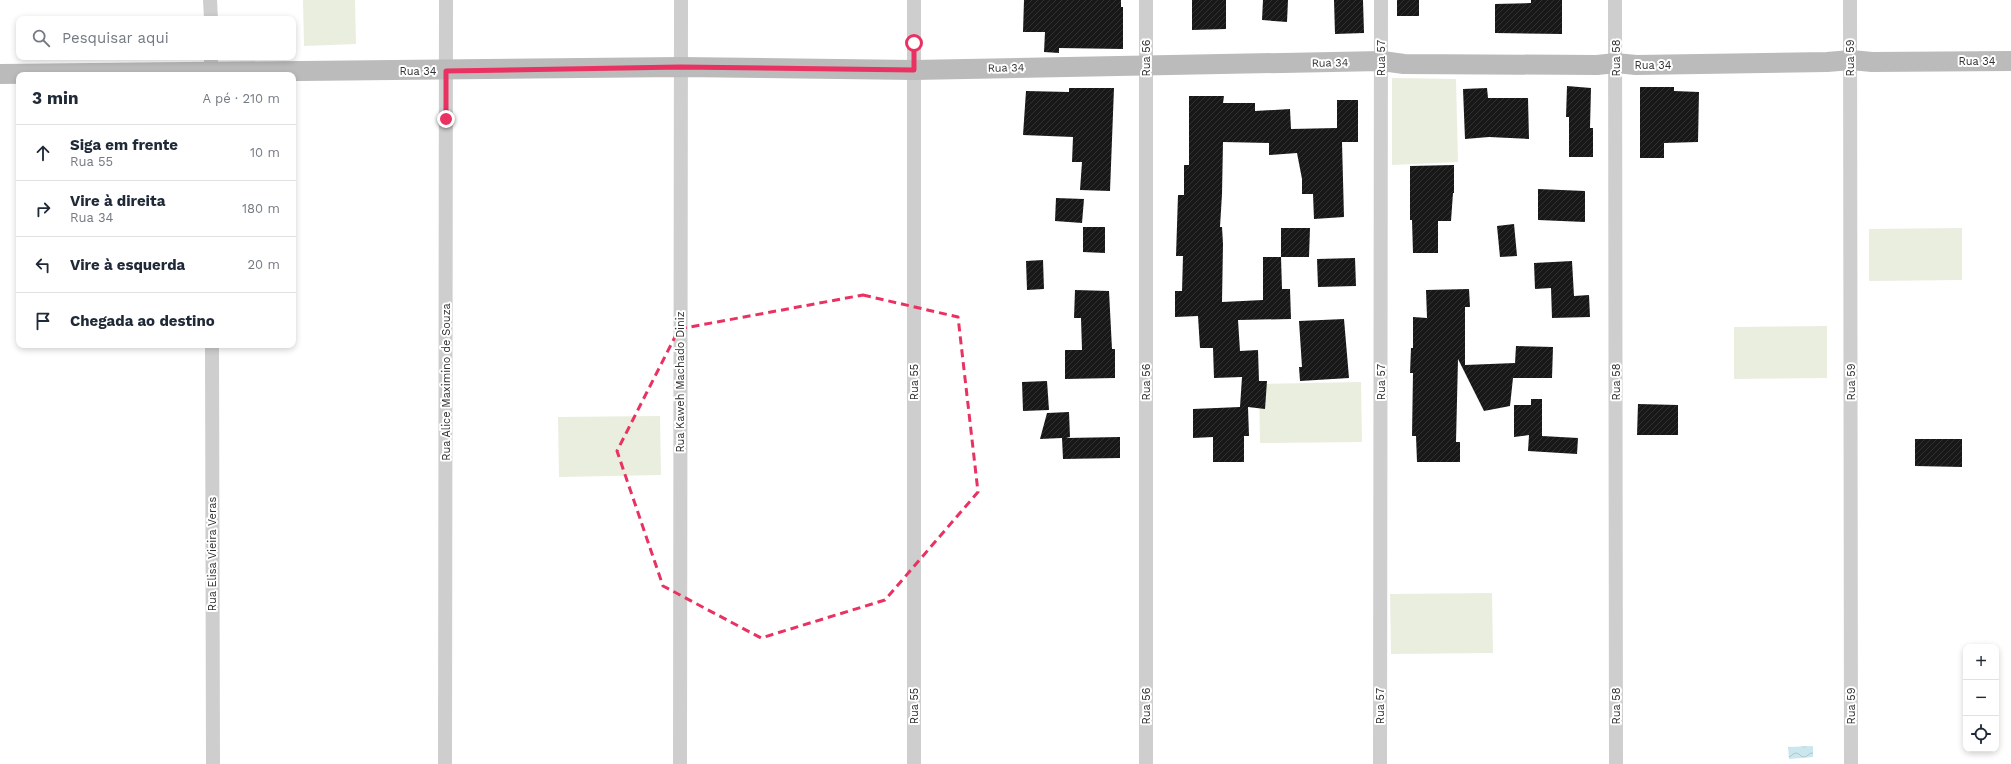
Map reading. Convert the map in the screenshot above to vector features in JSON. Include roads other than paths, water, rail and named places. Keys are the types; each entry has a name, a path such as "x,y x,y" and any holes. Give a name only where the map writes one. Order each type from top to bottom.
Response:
{"street":[{"path":"210,0 210,16"},
{"name":"Rua Alice Maximino de Souza","path":"445,764 446,0"},
{"name":"Rua Kaweh Machado Diniz","path":"680,764 681,0"},
{"name":"Rua 55","path":"914,0 914,764"},
{"name":"Rua 56","path":"1146,0 1146,764"},
{"name":"Rua 57","path":"1380,764 1381,0"},
{"name":"Rua 58","path":"1615,0 1616,764"},
{"name":"Rua 59","path":"1850,0 1851,764"},
{"name":"Rua 34","path":"70,72 211,68 446,71 680,67 914,70 1128,67 1146,64 1166,66 1382,61 1404,64 1582,65 1616,63 1636,65 1827,62 1851,60 1872,62 2011,61"},
{"name":"Rua 34","path":"0,74 16,74"},
{"name":"Rua Elisa Vieira Veras","path":"212,348 213,764"}],"water":[{"path":"1813,746 1813,757 1789,759 1788,747"}]}
